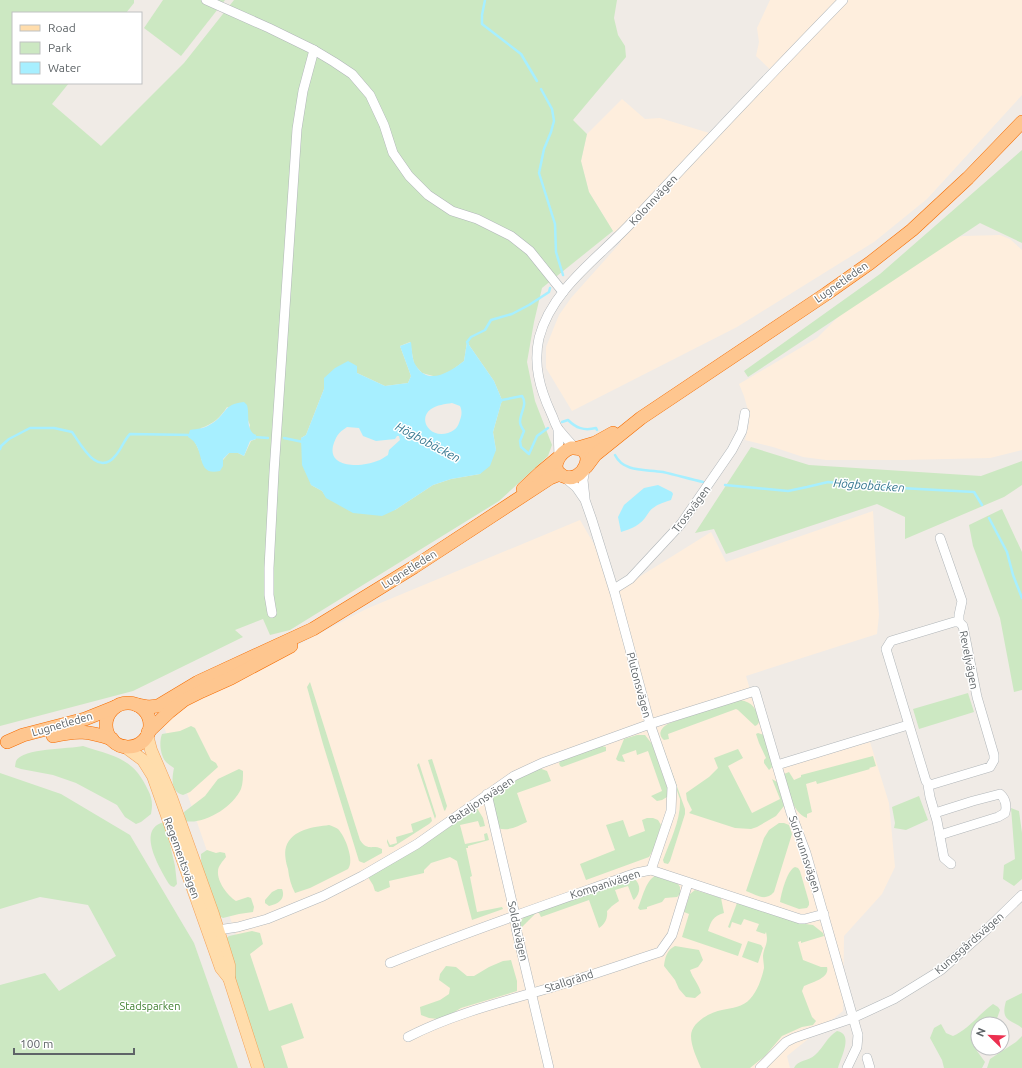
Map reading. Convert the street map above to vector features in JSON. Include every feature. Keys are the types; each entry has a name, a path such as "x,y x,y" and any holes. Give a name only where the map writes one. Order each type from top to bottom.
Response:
{"highway":[{"name":"Lugnetleden","path":"576,448 595,443 640,418 870,263 912,230 968,178 1022,122"},
{"name":"Lugnetleden","path":"585,468 595,455 640,418"},
{"path":"576,448 586,455 587,459 585,468 576,476 568,478 562,475 556,466 558,457 566,450 576,448"},
{"name":"Lugnetleden","path":"503,508 540,472 558,457"},
{"name":"Lugnetleden","path":"137,705 148,707 158,706 208,677 313,629 414,567 550,478 562,475"},
{"name":"Lugnetleden","path":"148,733 169,712 184,700 293,646 313,629"},
{"path":"125,703 137,705 143,709 148,716 150,722 148,733 144,740 132,746 124,746 116,743 107,731 107,721 110,714 116,707 125,703"},
{"name":"Lugnetleden","path":"3,742 23,735 85,719 116,707"},
{"name":"Lugnetleden","path":"3,742 25,742 67,733 85,732 92,732 112,739"}],"main road":[{"name":"Regementsvägen","path":"148,733 151,750 167,799 213,931 221,968 230,978 258,1068"},
{"name":"Regementsvägen","path":"124,746 136,753 148,766 167,799"}],"street":[{"path":"206,0 314,50 352,74 370,95 384,125 393,152 409,176 428,195 452,211 477,219 511,236 530,251 563,292"},
{"name":"Kolonnvägen","path":"576,448 558,429 541,389 537,373 537,358 540,336 551,310 563,292 631,223 843,0"},
{"path":"272,613 269,595 273,488 297,129 303,91 314,50"},
{"name":"Trossvägen","path":"614,589 630,579 681,524 732,450 742,431 745,413"},
{"name":"Kolonnvägen","path":"558,429 558,457"},
{"name":"Plutonsvägen","path":"585,468 583,480 585,500 614,589 650,724 672,787 671,811 651,870"},
{"name":"Plutonsvägen","path":"562,475 576,487 585,500"},
{"path":"940,538 962,601 959,622"},
{"name":"Reveljvägen","path":"928,785 990,767 994,760 994,755 977,697 963,626 959,622 954,622 891,641 886,647 886,654 928,785 944,858 951,864"},
{"name":"Bataljonsvägen","path":"213,931 267,920 323,896 362,876 417,844 514,776 542,763 650,724 755,691"},
{"name":"Surbrunnsvägen","path":"755,691 791,813 806,853 853,1018"},
{"path":"776,765 908,725"},
{"name":"Soldatvägen","path":"487,794 515,916 516,928 549,1068"},
{"path":"935,813 1000,794 1003,797 1007,808 1005,813 998,817 940,835"},
{"name":"Kompanivägen","path":"390,963 443,941 636,873 651,870 800,919 824,914"},
{"name":"Stallgränd","path":"408,1037 425,1028 494,1004 660,952 672,935 688,883"},
{"name":"Kungsgårdsvägen","path":"760,1068 786,1042 853,1018 894,999 941,970 985,931 1022,895"},
{"path":"847,1068 857,1047 858,1041 853,1018"},
{"path":"867,1058 870,1068"}],"shaded area":[{"path":"770,0 1022,0 1022,95 927,199 874,242 737,327 572,411 546,368 546,347 559,315 571,298 621,242 589,192 581,161 587,134 622,99 645,119 660,118 719,136 776,75 756,56 759,42 757,28"},
{"path":"1000,235 1010,239 1022,250 1022,450 990,458 826,460 803,457 745,440 749,424 749,414 739,384 817,338 854,301 948,238"},
{"path":"873,511 879,615 877,634 746,676 774,770 870,742 889,803 895,867 882,894 844,936 843,1011 787,1056 790,1068 282,1068 161,718 366,609 580,520 620,589 711,532 726,562"}],"green space":[{"path":"0,0 134,0 134,3 127,12 12,12 12,84 68,84 52,104 101,146 184,63 234,0 617,0 614,18 618,35 625,46 626,57 573,120 587,134 581,161 589,192 613,231 542,288 527,362 535,401 552,445 548,456 499,501 290,630 270,635 263,619 235,630 243,637 133,691 0,726","holes":["410,342 414,364 422,373 437,377 451,371 464,361 467,342 494,381 502,400 493,432 496,450 480,474 451,479 433,485 395,510 327,498 322,491 311,485 301,438 306,435 324,389 324,378 357,373 385,386 408,383 411,376 400,346","227,407 247,418 250,425 249,429 256,439 251,441 244,456 238,453 229,453 223,460 223,466 201,460 201,455 194,440 201,428 216,420"]},
{"path":"163,0 225,0 181,56 144,28"},
{"path":"1022,150 1022,243 980,223 748,377 744,371 880,274"},
{"path":"751,447 809,465 981,476 1022,461 1022,485 1004,497 905,539 905,517 877,504 726,554 714,529 695,533"},
{"path":"1002,509 1022,552 1022,690 1014,692 1000,618 973,546 969,525"},
{"path":"310,682 360,840 365,846 382,849 382,853 364,863 359,861 323,744 307,687"},
{"path":"968,693 974,712 919,729 913,709"},
{"path":"740,700 751,704 760,721 757,725 755,726 736,709 668,734 669,739 664,740 661,735 661,730 670,723 731,701"},
{"path":"191,726 195,728 211,760 216,763 218,767 190,792 183,795 174,788 174,768 164,759 161,752 161,741 162,734 180,731"},
{"path":"758,733 764,735 772,763 772,767 769,770 764,763 766,758 756,734"},
{"path":"637,735 645,735 652,744 668,790 667,797 662,800 657,801 651,796 662,791 648,751 637,755 636,750 622,755 625,762 618,761 616,759 624,739"},
{"path":"83,746 121,759 136,771 148,790 152,804 151,814 136,824 125,817 117,805 76,783 53,775 15,767 16,761 20,757 27,754 37,751"},
{"path":"602,746 606,747 606,751 562,767 560,766 559,763 561,761"},
{"path":"738,749 743,758 728,766 752,813 780,799 772,779 777,782 784,806 776,816 751,829 735,828 689,813 692,810 687,800 686,793 709,777 718,768 714,758"},
{"path":"664,750 685,809 685,814 668,864 664,863 663,860 677,823 680,799 663,751"},
{"path":"873,756 876,766 869,768 870,769 817,784 816,781 806,784 812,812 807,814 807,818 797,811 791,799 784,774 789,772 794,780 801,777 801,775"},
{"path":"432,759 447,806 445,811 428,760"},
{"path":"419,763 436,816 435,819 417,765"},
{"path":"539,768 547,771 551,781 517,793 527,822 509,829 498,828 492,806 494,795 505,786"},
{"path":"239,769 243,771 242,787 232,802 225,808 209,817 193,822 185,821 184,812 205,796 218,779"},
{"name":"Stadsparken","path":"0,773 61,794 130,835 194,943 238,1068 0,1068 0,985 45,973 59,991 116,956 88,905 40,897 0,909"},
{"path":"919,796 928,820 906,830 894,828 895,823 892,807"},
{"path":"477,808 483,818 485,826 480,827 478,821 460,825 465,844 485,840 484,834 487,833 489,840 468,846 468,848 466,848 477,912 502,907 503,909 472,920 457,861 450,857 431,863 424,870 424,873 389,881 390,887 378,892 375,891 368,877 416,850"},
{"path":"1011,808 1019,811 1022,833 1022,879 1014,886 1003,879 1004,865 1015,859"},
{"path":"431,817 432,821 429,824 393,847 389,847 387,839 390,845 397,843 396,837 413,832 411,824"},
{"path":"647,818 658,820 661,825 654,848 649,857 586,880 580,864 615,850 606,825 623,820 629,837 645,831 642,820"},
{"path":"161,823 165,823 175,866 177,884 174,887 169,884 161,870 153,852 151,843 151,834 154,828"},
{"path":"779,823 789,825 792,834 774,892 767,897 761,897 746,891 764,838 769,830"},
{"path":"329,825 338,829 344,837 350,855 350,865 348,869 310,888 295,893 290,881 286,858 285,849 289,841 293,836 304,830"},
{"path":"207,850 216,853 225,853 226,857 218,869 219,880 230,896 236,901 248,897 251,898 254,907 253,912 223,918 217,915 202,870 201,854"},
{"path":"795,867 800,871 809,902 807,908 799,909 780,902 787,877"},
{"path":"655,876 678,884 680,887 680,894 677,897 665,898 662,902 647,907 647,909 640,910 638,908 645,890 649,881"},
{"path":"634,878 638,883 639,891 634,900 628,886 615,890 619,901 607,911 606,921 599,928 589,900 541,917 539,913 536,913 522,927 520,926 520,922 525,916"},
{"path":"282,889 282,898 275,904 269,906 265,903 265,900 272,892"},
{"path":"695,890 721,898 724,913 713,919 708,931 742,944 738,956 682,937 689,914 684,912 690,894"},
{"path":"737,903 798,923 813,925 823,933 824,936 801,943 801,941 798,942 803,960 821,967 827,967 827,971 826,974 820,979 804,986 802,991 812,1017 816,1021 813,1025 802,1027 782,1036 765,1056 750,1068 701,1068 694,1052 691,1040 694,1026 707,1015 737,1007 747,1002 757,989 764,968 763,956 767,936 766,932 765,934 756,931 759,924 744,919 741,925 732,922 730,928 728,927"},
{"path":"252,931 260,933 263,944 250,954 269,1011 292,1003 304,1038 281,1046 288,1068 263,1068 248,1028 225,939 229,936"},
{"path":"748,941 761,945 763,948 758,963 742,957"},
{"path":"675,946 699,950 703,960 698,967 690,970 701,993 695,998 686,997 664,966 667,954"},
{"path":"511,960 517,981 517,991 461,1008 448,1016 438,1019 421,1015 420,1007 440,1000 449,994 450,988 439,980 440,974 446,966 456,967 467,976 474,976 489,967 503,961"},
{"path":"1022,993 1022,1028 1010,1020 1010,1016 1006,1016 1004,1013 1006,1001"},
{"path":"993,1004 998,1007 1000,1010 998,1016 979,1016"},
{"path":"941,1024 946,1033 953,1036 970,1024 970,1056 981,1056 985,1062 982,1068 944,1068 942,1060 930,1038 934,1028"},
{"path":"837,1031 845,1036 846,1041 838,1068 794,1068 798,1063 815,1055"},
{"path":"1022,1036 1022,1068 987,1068 990,1059 995,1056 1010,1056 1010,1046"}],"water":[{"path":"411,342 415,364 420,371 426,375 432,376 446,373 464,361 467,342 494,381 502,400 493,432 496,450 490,466 480,474 451,479 433,485 395,510 382,516 353,513 326,498 322,491 311,485 302,465 301,438 306,435 324,389 324,378 335,368 348,361 357,366 357,373 385,386 408,383 411,376 400,346","holes":["452,403 460,406 462,413 455,430 442,434 431,431 425,423 427,413 431,409","347,427 359,428 363,436 376,441 395,439 397,436 399,436 400,440 389,450 388,455 380,460 364,464 348,464 336,459 333,453 333,446 336,437"]},
{"path":"244,402 248,409 250,430 256,435 256,439 250,441 244,456 238,453 229,453 223,459 223,466 220,471 212,472 207,470 203,466 197,447 188,437 190,430 209,425 216,421 228,407"},
{"path":"658,485 672,492 673,494 671,500 650,510 639,524 621,532 618,517 624,505 644,488"}],"waterway":[{"path":"485,0 482,24 521,54 537,81"},
{"path":"541,89 552,109 554,121 544,149 539,173 555,224 556,252 563,275"},
{"path":"468,344 467,342 471,337 485,330 491,320 512,314 529,305 549,292 550,288"},
{"name":"Högbobäcken","path":"500,402 502,400 522,396 524,399 520,422 524,431 520,441 521,447 529,454 537,436 548,428"},
{"name":"Högbobäcken","path":"562,422 568,420 580,428 596,428 597,430"},
{"name":"Högbobäcken","path":"0,449 1,446 9,439 30,428 54,428 72,432 91,457 97,462 103,463 109,461 116,455 130,434 192,435"},
{"name":"Högbobäcken","path":"254,437 268,438"},
{"name":"Högbobäcken","path":"284,438 303,442"},
{"name":"Högbobäcken","path":"615,455 624,465 636,469 663,472 703,482"},
{"name":"Högbobäcken","path":"725,485 788,491 828,482 864,486 974,492 982,505"},
{"name":"Högbobäcken","path":"989,518 1007,552 1013,575 1022,598"}]}
